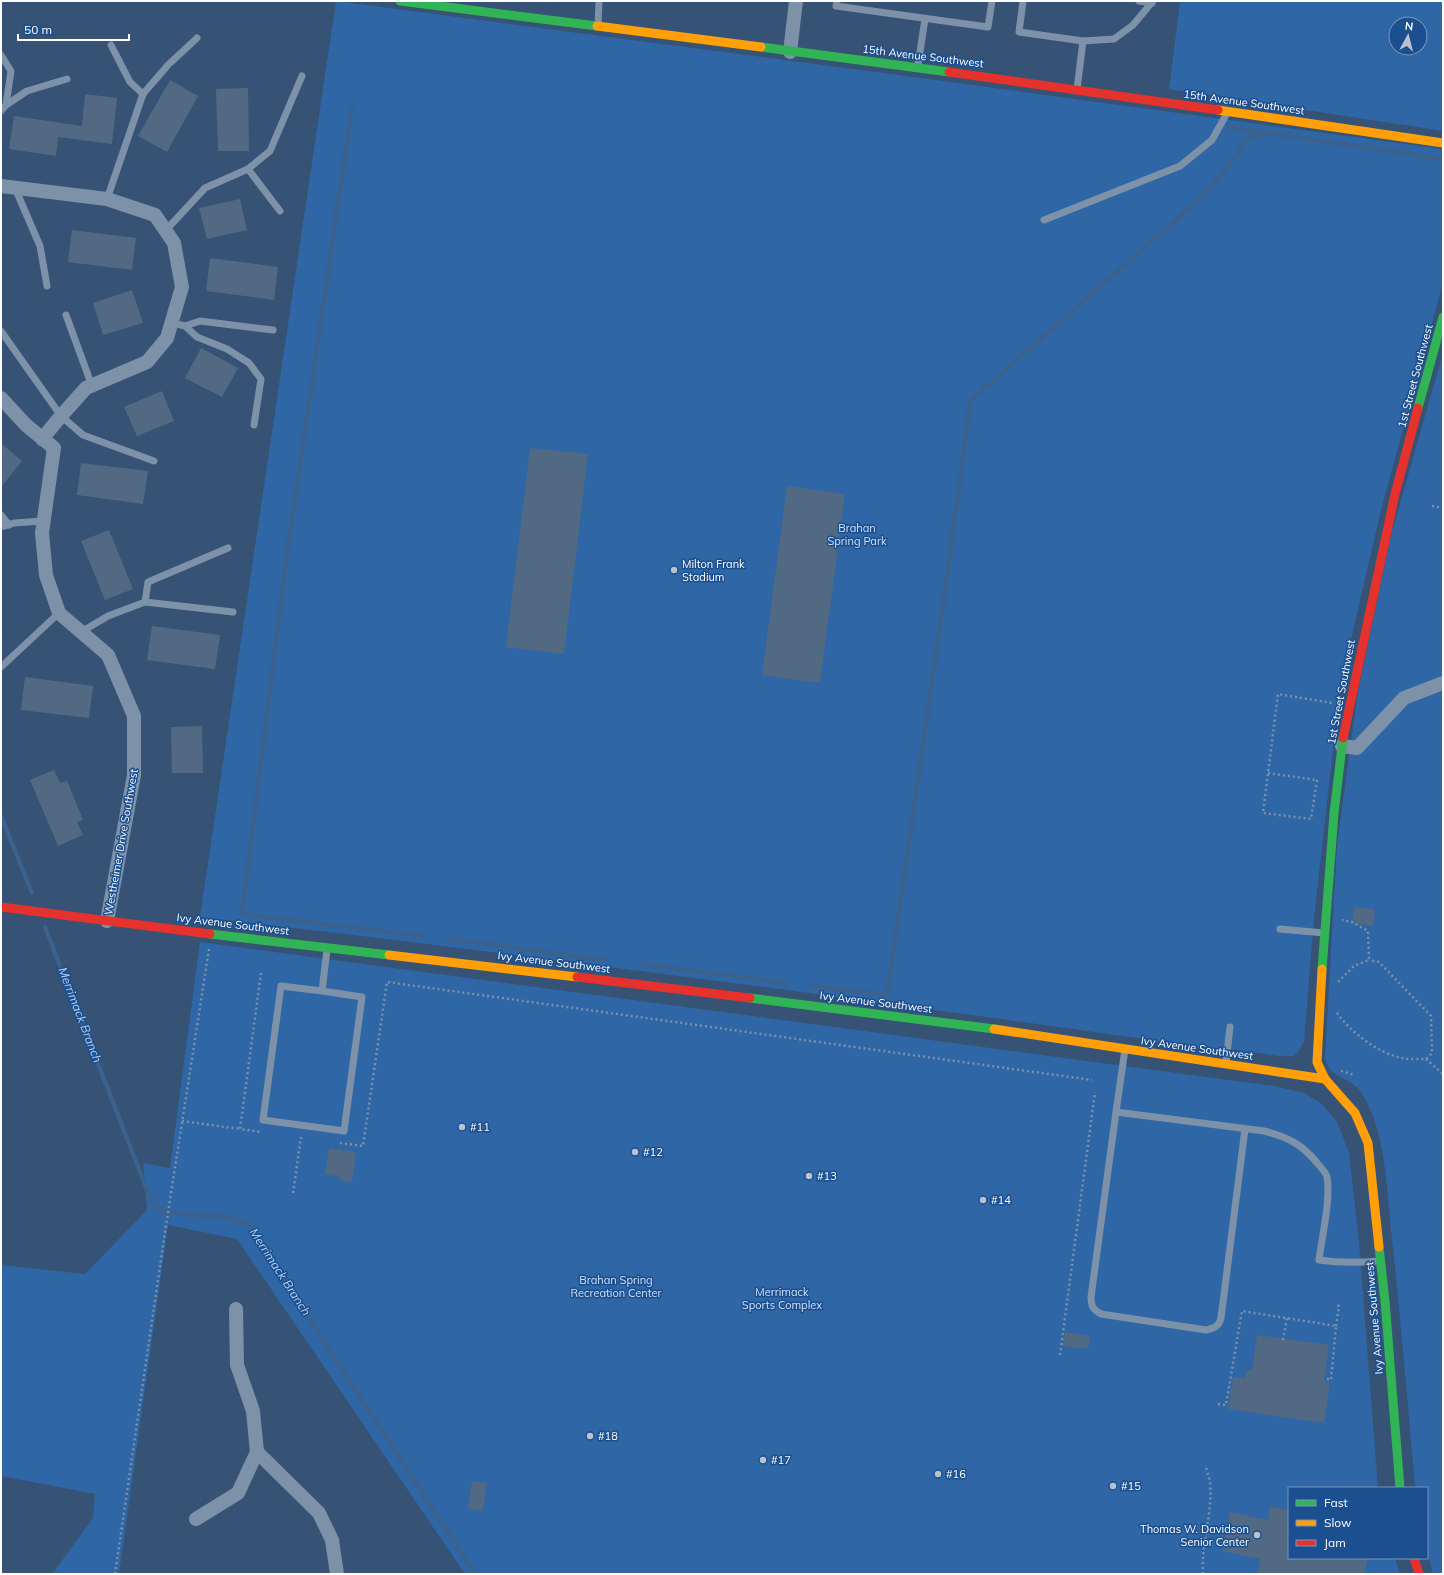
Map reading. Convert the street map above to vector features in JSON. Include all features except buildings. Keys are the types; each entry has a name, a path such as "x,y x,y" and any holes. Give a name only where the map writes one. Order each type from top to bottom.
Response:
{"street":[{"name":"15th Avenue Southwest","path":"400,1 790,52 917,67 1443,143"},
{"path":"790,52 796,1"},
{"path":"8,187 107,199 156,215 174,243 182,287 179,325 147,362 86,388 42,439"},
{"name":"1st Street Southwest","path":"1325,1078 1318,1062 1318,1025 1326,917 1342,746 1349,705 1395,494 1443,317"},
{"path":"1,398 26,425 54,448 42,533 46,575 59,614"},
{"name":"Westheimer Drive Southwest","path":"59,614 108,655 134,716 134,775 107,921"},
{"path":"1342,746 1356,748 1404,698 1443,683"},
{"name":"Ivy Avenue Southwest","path":"1,907 952,1023 1325,1078 1355,1113 1368,1143 1381,1261 1400,1487"},
{"path":"196,1519 238,1493 257,1452 253,1411 237,1365 236,1309"},
{"path":"257,1452 319,1514 332,1540 337,1574"},
{"path":"1414,1559 1419,1574"}],"lane":[{"path":"598,26 599,1"},
{"path":"837,1 836,6 988,27 992,1"},
{"path":"1023,1 1019,32 1083,41 1114,39 1133,25 1152,2"},
{"path":"1139,1 1152,2"},
{"path":"917,67 925,19"},
{"path":"107,199 143,94 168,65 197,38"},
{"path":"1077,89 1083,41"},
{"path":"111,45 130,82 143,94"},
{"path":"1,55 10,71 6,105"},
{"path":"166,230 205,188 248,169 270,151 302,76"},
{"path":"1,111 6,105 27,91 67,79"},
{"path":"1044,220 1180,166 1212,140 1228,111"},
{"path":"248,169 280,210"},
{"path":"8,187 40,246 47,286"},
{"path":"66,315 92,386"},
{"path":"179,325 200,320 273,330"},
{"path":"179,325 197,337 227,349 249,363 261,379 254,425"},
{"path":"1,331 61,416 83,435 154,461"},
{"path":"1,515 10,525"},
{"path":"1,527 14,523 44,521"},
{"path":"145,602 148,582 228,548"},
{"path":"81,632 108,616 145,602 234,612"},
{"path":"1,667 59,614"},
{"path":"1280,928 1325,933"},
{"path":"322,991 328,947"},
{"path":"281,986 322,991 362,997 344,1131 263,1120 281,986"},
{"path":"1225,1064 1230,1027"},
{"path":"1125,1049 1091,1297 1091,1305 1095,1310 1101,1314 1206,1330 1215,1328 1220,1323 1245,1129"},
{"path":"1116,1112 1264,1131 1282,1136 1300,1145 1327,1175 1329,1190 1319,1260 1335,1263 1381,1261"}],"path":[{"path":"1432,506 1443,508"},
{"path":"1317,780 1311,819 1263,813 1278,694 1349,705"},
{"path":"1268,773 1338,782"},
{"path":"1326,917 1352,922 1368,931 1369,960"},
{"path":"115,1574 173,1179 210,945"},
{"path":"1336,985 1354,966 1369,960 1379,962 1431,1016 1432,1053 1426,1059"},
{"path":"240,1129 261,973"},
{"path":"340,1143 363,1146 387,982 1092,1080"},
{"path":"1334,1008 1342,1021 1379,1049 1406,1059 1426,1059 1443,1074"},
{"path":"1060,1355 1095,1092"},
{"path":"182,1121 263,1132"},
{"path":"294,1136 309,1138"},
{"path":"293,1193 301,1137"},
{"path":"1324,1378 1331,1380 1339,1306 1336,1305"},
{"path":"1218,1404 1226,1405 1242,1311 1336,1326"},
{"path":"1283,1340 1287,1318"},
{"path":"1203,1574 1202,1565 1205,1532 1210,1502 1210,1482 1206,1467"}],"green space":[{"name":"Brahan Spring Park","path":"336,1 921,78 1443,149 1443,283 1381,510 1340,687 1314,919 1304,1042 1294,1056 1279,1056 1226,1049 1225,1051 713,980 200,917"},
{"path":"1180,1 1443,1 1443,131 1169,89"},
{"path":"1443,353 1443,1574 1433,1574 1428,1555 1428,1487 1415,1487 1387,1184 1380,1142 1374,1118 1359,1089 1330,1070 1325,1059 1337,845 1358,691 1391,535"},
{"name":"Brahan Spring Recreation Center","path":"200,942 1274,1086 1304,1093 1322,1104 1337,1122 1349,1152 1359,1242 1378,1487 1288,1487 1288,1559 1395,1559 1400,1574 465,1574 237,1239 168,1225 119,1574 52,1574 93,1518 95,1494 1,1476 1,1265 85,1274 147,1210 143,1163 170,1168"}],"waterway":[{"path":"352,107 286,560 242,914 422,936"},
{"path":"1228,127 1443,159"},
{"path":"811,986 887,995 949,562 970,401 1205,194 1237,155 1244,142 1252,137 1265,133"},
{"name":"Merrimack Branch","path":"1,816 32,893"},
{"name":"Merrimack Branch","path":"45,927 152,1203 163,1212 223,1217 247,1223 475,1574"},
{"path":"450,939 604,960"},
{"path":"640,964 787,983"}],"traffic: fast":[{"path":"400,1 597,26"},
{"path":"761,47 949,72"},
{"path":"1418,408 1443,317"},
{"path":"1322,969 1334,813 1343,738"},
{"path":"210,934 389,955"},
{"path":"750,998 994,1029"},
{"path":"1379,1247 1385,1301 1400,1487"}],"traffic: slow":[{"path":"597,26 761,47"},
{"path":"1218,110 1443,143"},
{"path":"389,955 577,977"},
{"path":"1322,969 1317,1062 1325,1079 1355,1113 1368,1143 1379,1247"},
{"path":"994,1029 1325,1079"}],"traffic: jam":[{"path":"949,72 1218,110"},
{"path":"1343,738 1395,494 1418,408"},
{"path":"1,907 210,934"},
{"path":"577,977 750,998"},
{"path":"1414,1559 1419,1574"}],"place":[{"name":"Milton Frank Stadium","path":"674,570"},
{"name":"#11","path":"462,1127"},
{"name":"#12","path":"635,1152"},
{"name":"#13","path":"809,1176"},
{"name":"#14","path":"983,1200"},
{"name":"#18","path":"590,1436"},
{"name":"#17","path":"763,1460"},
{"name":"#16","path":"938,1474"},
{"name":"#15","path":"1113,1486"},
{"name":"Thomas W. Davidson Senior Center","path":"1257,1535"}],"park label":[{"name":"Merrimack Sports Complex","path":"782,1298"}]}
